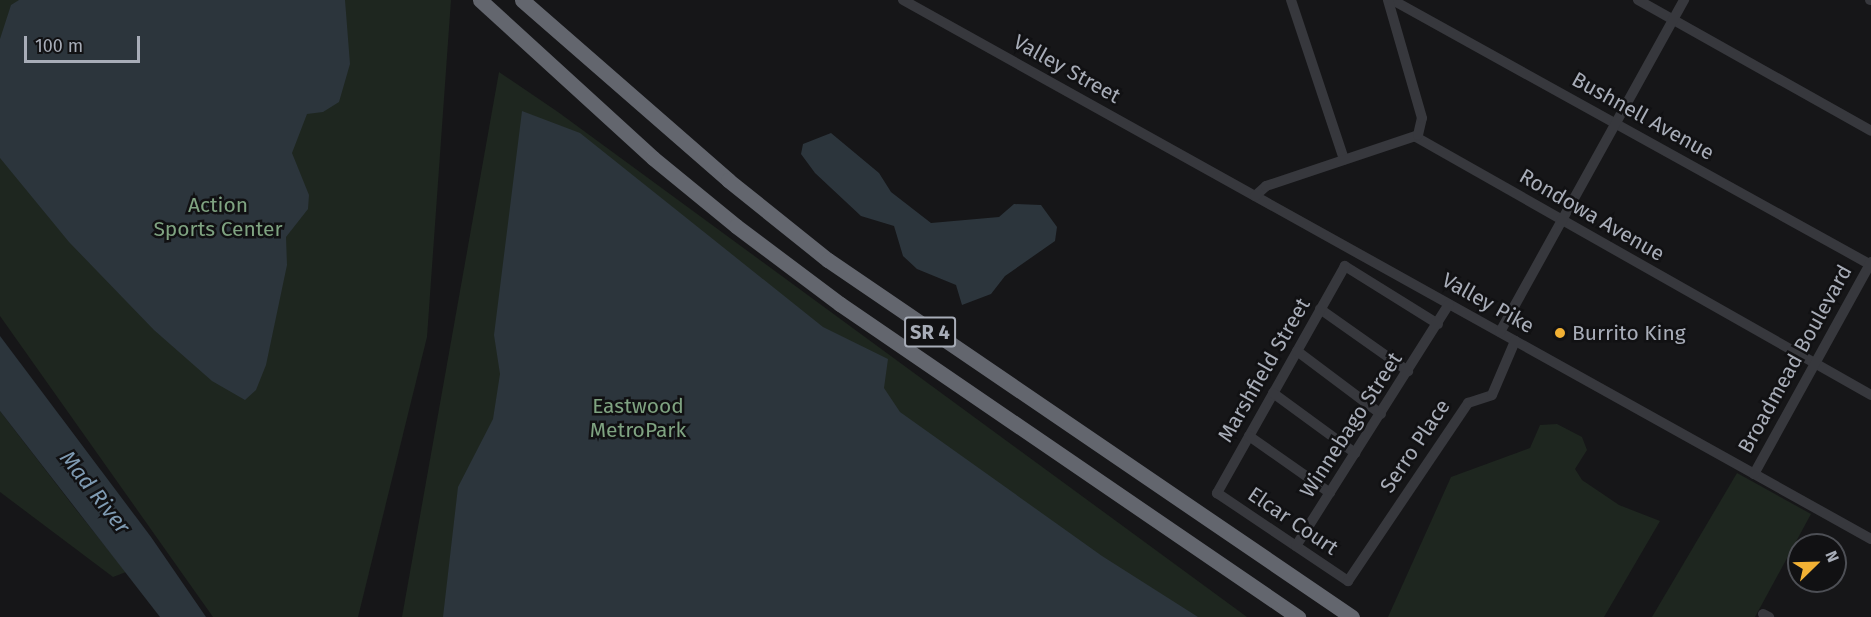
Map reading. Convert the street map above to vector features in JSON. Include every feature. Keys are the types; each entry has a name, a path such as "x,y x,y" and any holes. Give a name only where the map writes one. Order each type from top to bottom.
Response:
{"highway":[{"name":"SR 4","path":"480,0 653,158 736,226 840,304 1298,617"},
{"name":"SR 4","path":"522,0 728,180 828,260 1352,617"}],"street":[{"name":"Valley Street","path":"903,0 1212,172"},
{"path":"1291,0 1344,159"},
{"path":"1638,0 1871,131"},
{"path":"1500,332 1684,0"},
{"path":"1255,196 1266,186 1416,137 1422,118 1394,1"},
{"name":"Bushnell Avenue","path":"1394,1 1871,264"},
{"name":"Rondowa Avenue","path":"1416,137 1871,395"},
{"name":"Valley Pike","path":"1212,172 1871,539"},
{"name":"Broadmead Boulevard","path":"1754,474 1871,264"},
{"name":"Marshfield Street","path":"1217,493 1345,266 1438,324"},
{"name":"Winnebago Street","path":"1296,546 1449,304"},
{"path":"1320,309 1408,372"},
{"name":"Serro Place","path":"1348,581 1468,403 1492,395 1515,341"},
{"path":"1297,351 1381,414"},
{"path":"1273,393 1356,453"},
{"path":"1249,436 1330,494"},
{"name":"Elcar Court","path":"1217,493 1348,581"}],"green space":[{"name":"Action Sports Center","path":"0,0 451,0 427,337 358,617 213,617 0,316"},
{"name":"Eastwood MetroPark","path":"499,72 558,112 1247,617 402,617"},
{"path":"0,411 126,572 113,577 0,492"},
{"path":"1557,424 1582,437 1587,450 1575,469 1582,480 1619,505 1660,521 1604,617 1388,617 1451,477 1530,448 1540,425"},
{"path":"1737,473 1811,514 1801,533 1787,533 1787,558 1755,617 1652,617"}],"water":[{"path":"19,0 345,0 350,64 339,102 323,112 307,114 292,153 309,195 308,209 286,237 287,265 266,365 256,390 245,400 212,381 154,330 69,242 0,158 0,39 11,5"},
{"name":"Eastwood MetroPark","path":"522,111 580,133 823,327 888,359 884,388 900,412 1102,556 1198,617 443,617 458,487 493,419 500,374 494,335"},
{"path":"831,133 879,173 891,192 931,223 999,217 1014,204 1041,205 1057,227 1055,241 1005,276 991,294 962,305 956,285 917,269 903,256 894,226 861,216 815,173 801,154 803,144"},
{"name":"Mad River","path":"0,336 151,537 206,617 160,617 0,411"}],"place":[{"name":"Burrito King","path":"1560,333"}]}
